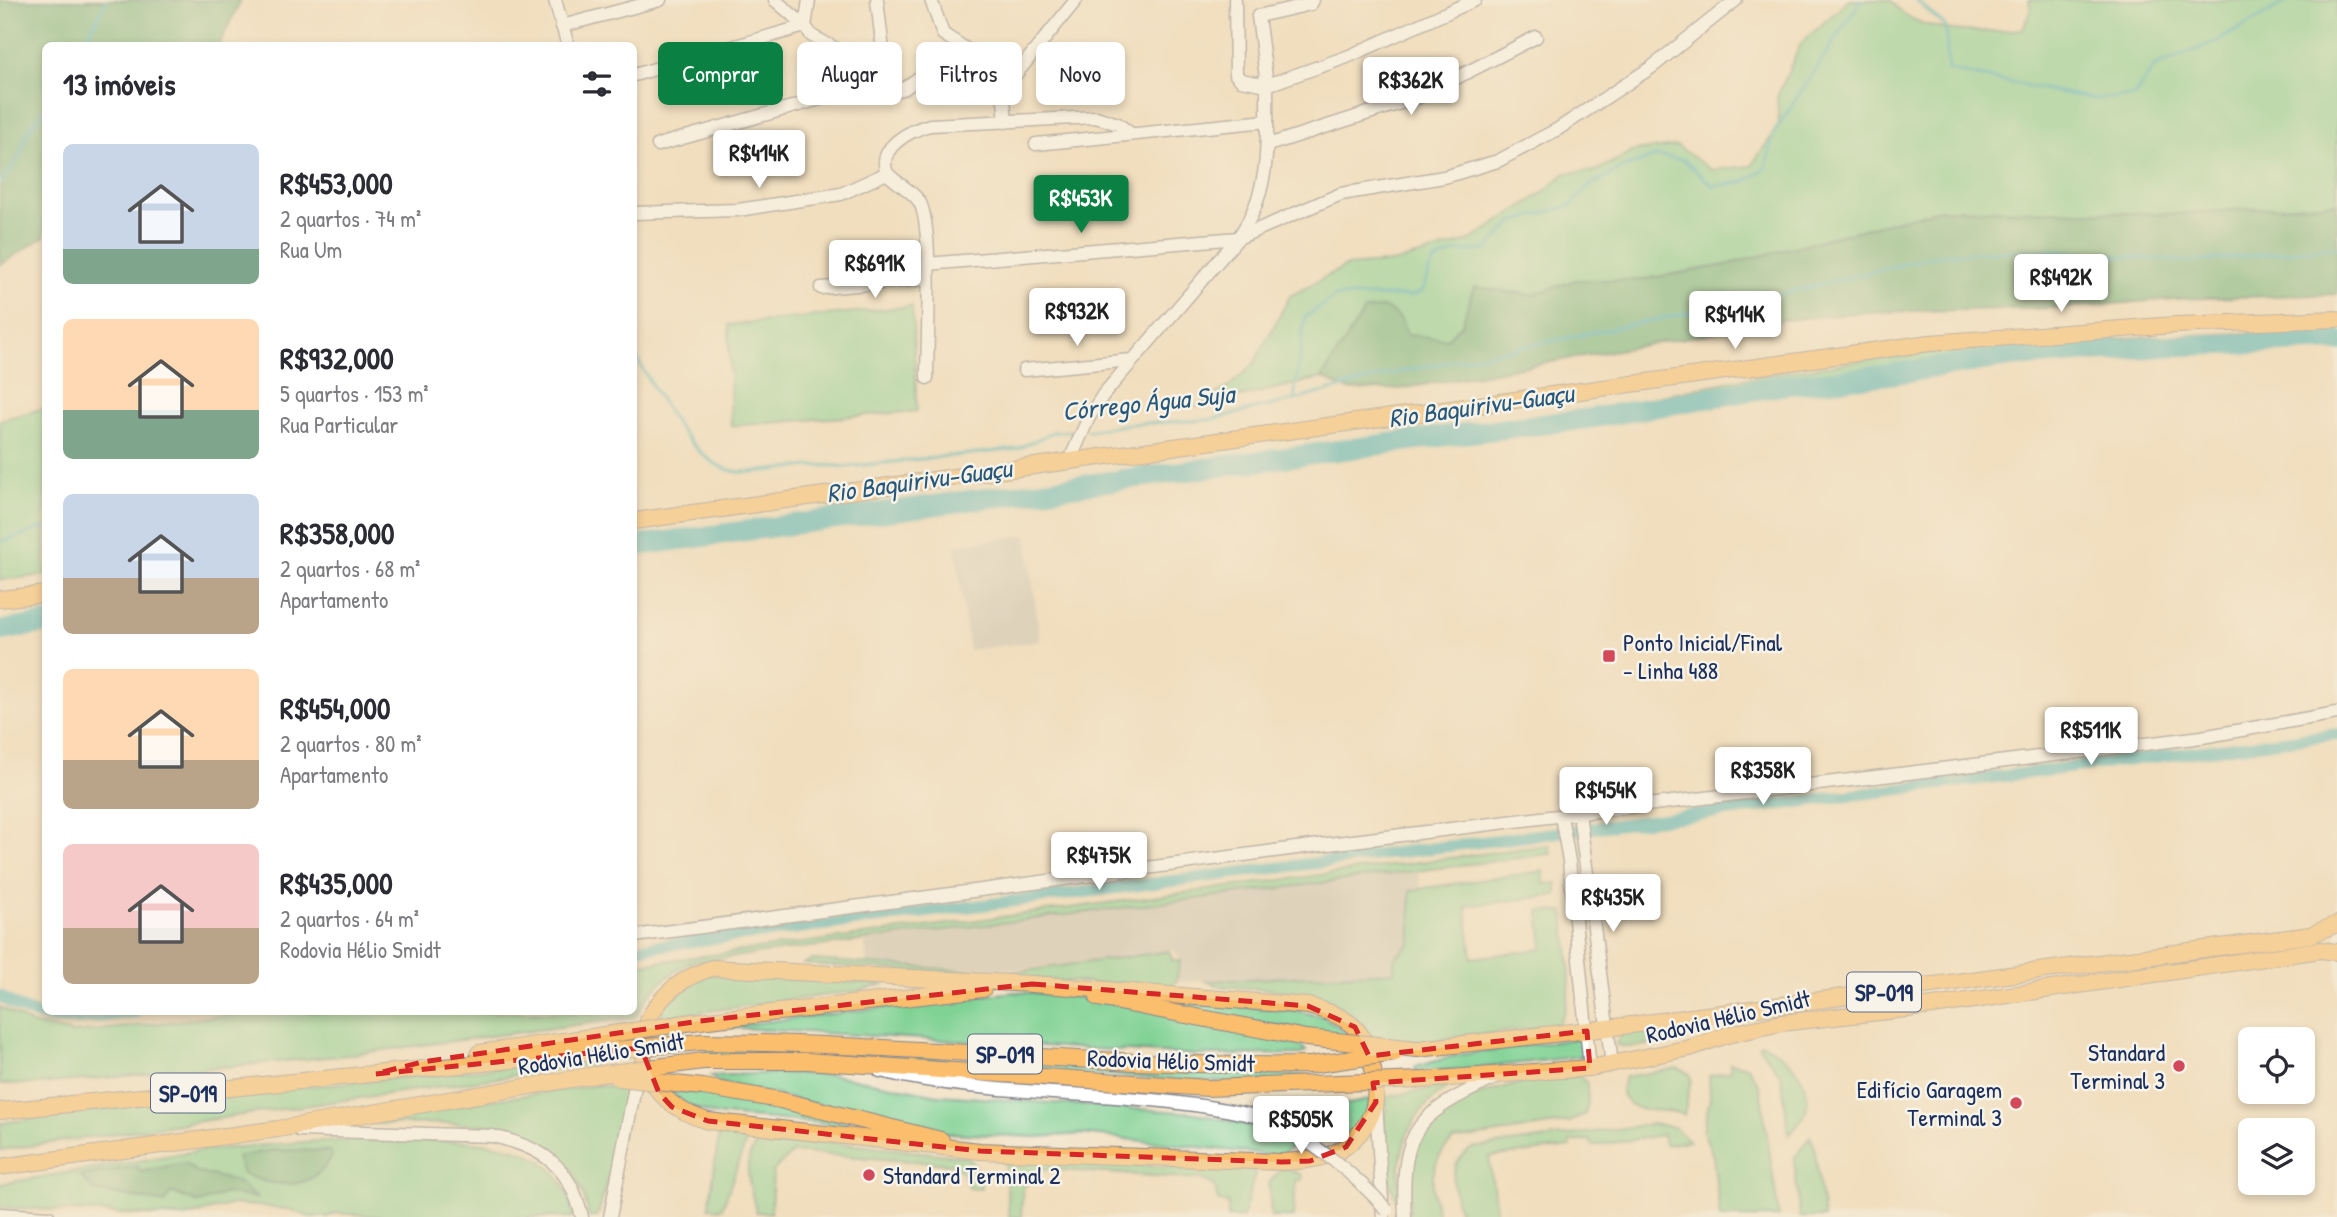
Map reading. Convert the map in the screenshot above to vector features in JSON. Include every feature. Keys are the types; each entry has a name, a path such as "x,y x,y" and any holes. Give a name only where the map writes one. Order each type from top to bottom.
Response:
{"main road":[{"path":"637,521 1930,343 2176,325 2337,319"},
{"path":"0,599 42,594"},
{"name":"Rodovia Hélio Smidt","path":"0,1111 375,1074 592,1044 813,1043 1224,1066 1310,1065 2310,935 2337,924"},
{"name":"Rodovia Hélio Smidt","path":"0,1167 278,1129 596,1075 703,1061 849,1064 1208,1088 1499,1076 1590,1068 1690,1048 1727,1035 1781,1023 1933,1006 2321,950 2337,952"},
{"path":"712,968 1032,984 1321,1009 1355,1027 1363,1038 1370,1059 1376,1102 1363,1128 1346,1146 1310,1161 980,1151 734,1125 688,1116 672,1107 659,1093 642,1050 649,1018 657,1002 680,980 712,968"},
{"path":"592,1044 700,1021 1032,984 1306,1038 1418,1049"},
{"path":"596,1075 703,1087 847,1115 980,1151"}],"street":[{"path":"555,0 567,42"},
{"path":"562,26 660,0"},
{"path":"775,0 805,26 812,36 824,42"},
{"path":"805,26 808,0"},
{"path":"877,0 882,42"},
{"path":"931,0 943,34 954,42"},
{"path":"1022,67 1076,0"},
{"path":"1235,0 1236,75 1241,80 1266,85 1348,57 1475,0"},
{"path":"1069,462 1090,416 1132,360 1238,238 1256,209 1262,192 1268,145 1266,85 1258,16 1311,4 1312,0"},
{"path":"927,264 1238,238 1340,194 1444,177 1498,161 1558,129 1652,67 1736,0"},
{"path":"637,74 805,26"},
{"path":"1268,145 1419,97 1536,37"},
{"path":"658,145 799,105"},
{"path":"1004,105 1006,122"},
{"path":"927,378 927,264 922,210 918,201 887,173 884,167 888,153 908,132 930,125 1096,117 1118,124 1131,134"},
{"path":"1036,144 1267,121"},
{"path":"637,213 738,210 841,194 887,173"},
{"path":"821,288 927,279"},
{"path":"1024,370 1132,360"},
{"path":"637,936 1562,822 2202,737 2337,713"},
{"path":"1580,819 1612,1064"},
{"path":"1562,822 1590,1068"},
{"path":"610,1217 642,1050"},
{"path":"849,1064 949,1084 1177,1101 1226,1108 1271,1120 1320,1148 1346,1168 1393,1217"},
{"path":"1405,1217 1405,1159 1417,1128 1441,1104 1499,1076"},
{"path":"1376,1102 1383,1217"},
{"path":"278,1129 492,1136 521,1143 542,1153 562,1171 576,1193 582,1217"},
{"path":"0,1214 49,1217"}],"highlighted area":[{"path":"1032,984 1308,1006 1355,1027 1369,1056 1587,1031 1590,1068 1373,1083 1376,1102 1346,1147 1310,1161 1281,1162 980,1151 708,1121 672,1107 659,1093 641,1048 375,1074 422,1062 700,1021"}],"shaded area":[{"path":"1027,535 1040,641 969,650 955,545"},
{"path":"1418,870 1421,891 1410,893 1414,942 1397,972 1174,982 1180,961 1175,950 1014,970 867,964 865,942"}],"green space":[{"path":"0,0 241,0 220,42 42,42 42,238 0,265"},
{"path":"1849,0 1891,0 1902,12 1916,21 1951,30 1989,31 2023,29 2031,10 2029,0 2337,0 2337,203 2176,214 1941,209 1726,265 1640,280 1576,280 1532,295 1474,287 1462,324 1447,339 1407,335 1399,317 1384,307 1364,311 1322,378 1196,407 1228,387 1253,365 1290,296 1346,266 1396,262 1469,241 1541,194 1566,173 1596,171 1634,151 1677,146 1712,170 1751,166 1779,126 1777,97 1801,43"},
{"path":"2337,203 2337,294 2175,299 2061,308 1867,312 1785,320 1400,389 1349,390 1322,378 1364,311 1383,307 1399,317 1407,335 1447,339 1462,324 1474,287 1532,295 1576,280 1640,280 1726,265 1940,209 2176,214"},
{"path":"912,306 917,411 731,426 729,325"},
{"path":"2337,330 2337,336 2100,347 1865,371 1830,372 1770,384 1746,385 1631,409 1627,404 1714,384 1891,357 2069,341"},
{"path":"42,409 42,575 0,580 0,420"},
{"path":"1549,845 1551,854 691,962 659,985 646,999 636,1017 338,1056 40,1084 0,1084 0,1007 32,1024 74,1033 227,1015 637,1015 637,965"},
{"path":"1543,871 1544,884 1557,883 1557,895 1466,906 1472,958 1543,949 1539,911 1564,911 1570,985 1564,1012 1557,1025 1417,1043 1373,1040 1349,1012 1319,998 1303,993 1222,986 1206,981 1394,972 1394,959 1411,942 1410,890"},
{"path":"1170,951 1172,960 1180,961 1176,981 1171,988 802,964 813,960 1008,973"},
{"path":"706,974 885,984 858,991 662,1017 661,1006"},
{"path":"1014,992 1123,1004 1301,1046 1306,1051 1301,1054 1195,1055 723,1027"},
{"path":"1139,1000 1294,1010 1324,1017 1354,1038 1306,1032"},
{"path":"1702,1022 1705,1028 1660,1042 1636,1047 1616,1044 1622,1033"},
{"path":"1575,1039 1584,1042 1582,1056 1462,1070 1415,1070 1415,1067 1458,1055"},
{"path":"1760,1043 1790,1063 1804,1083 1807,1105 1802,1120 1789,1135 1781,1075 1759,1047"},
{"path":"743,1048 1098,1069 1311,1075 1312,1081 1227,1082 702,1055 703,1051"},
{"path":"594,1058 594,1064 0,1150 0,1123 140,1103"},
{"path":"1730,1063 1748,1067 1760,1087 1779,1217 1720,1217 1713,1156 1703,1131 1710,1098 1709,1076 1730,1071"},
{"path":"1678,1068 1689,1074 1691,1080 1684,1115 1638,1108 1625,1099 1621,1089 1625,1077"},
{"path":"774,1073 834,1075 938,1095 1195,1113 1252,1126 1293,1146 1280,1156 1082,1134 1038,1137 947,1133 718,1082 711,1076"},
{"path":"1579,1076 1587,1083 1588,1104 1585,1114 1570,1122 1454,1140 1435,1165 1433,1195 1438,1217 1409,1217 1412,1156 1426,1129 1442,1114 1485,1092 1534,1081"},
{"path":"597,1085 630,1090 626,1120 597,1217 589,1217 578,1181 559,1156 535,1139 506,1129 474,1125 373,1124 372,1117"},
{"path":"1450,1085 1423,1109 1407,1135 1400,1164 1398,1201 1388,1178 1386,1164 1384,1136 1387,1097"},
{"path":"669,1091 703,1092 878,1128 712,1114 687,1105"},
{"path":"1370,1100 1367,1116 1340,1144 1296,1114"},
{"path":"1652,1124 1674,1127 1689,1141 1665,1145 1663,1135 1593,1146 1590,1140 1570,1142 1571,1147 1489,1157 1497,1217 1460,1217 1453,1178 1458,1162 1473,1148"},
{"path":"719,1134 748,1136 722,1209 709,1208"},
{"path":"772,1136 968,1157 980,1173 981,1189 969,1188 962,1171 950,1164 793,1152 773,1171 771,1213 756,1212 749,1178 749,1157 760,1141"},
{"path":"1810,1136 1814,1145 1824,1217 1800,1217 1794,1159"},
{"path":"319,1141 465,1141 490,1144 535,1157 553,1171 566,1190 573,1217 390,1217 336,1213 327,1217 310,1217 287,1209 234,1204 184,1217 0,1207 0,1184 202,1150","holes":["272,1150 330,1151 243,1174 237,1157","185,1163 196,1172 236,1181 256,1198 226,1193 199,1203 171,1192 165,1203 95,1191 138,1167 139,1172"]},
{"path":"272,1150 330,1151 332,1156 315,1176 293,1184 268,1182 243,1174 237,1157"},
{"path":"1012,1158 1207,1169 1250,1168 1255,1173 1243,1217 1228,1217 1228,1203 1219,1202 1214,1185 1201,1179 1043,1169 1023,1188 1021,1217 1009,1217 1005,1162"},
{"path":"185,1163 196,1172 236,1181 257,1198 226,1193 199,1203 171,1192 165,1203 95,1191 80,1176 138,1166 140,1172"},
{"path":"1286,1168 1302,1175 1302,1180 1296,1180 1293,1217 1271,1217 1269,1183 1279,1171"}],"waterway":[{"path":"84,42 107,0"},
{"name":"Córrego Água Suja","path":"1088,431 1129,424 1208,420 1294,400 1305,317 1336,296 1412,296 1422,291 1433,262 1455,252 1486,250 1513,222 1572,205 1587,187 1624,167 1658,156 1684,160 1713,186 1744,182 1766,168 1773,134 1861,0"},
{"name":"Córrego Água Suja","path":"1916,0 1946,27 1948,70 2094,99 2134,96 2155,66 2216,42 2289,0"},
{"path":"0,183 17,161 29,130 42,112"},
{"path":"1294,400 1399,372 1777,295 1945,254 2047,250 2190,262 2337,247"},
{"name":"Rio Baquirivu-Guaçu","path":"637,546 1586,419 1785,385 1879,376 2001,358 2173,346 2337,341"},
{"name":"Córrego Água Suja","path":"637,358 664,406 692,444 708,459 725,469 743,472 819,466 845,467 1017,449 1053,432 1080,431"},
{"name":"Córrego Água Suja","path":"0,542 42,528"},
{"name":"Rio Baquirivu-Guaçu","path":"0,631 42,624"},
{"path":"637,949 2337,734"},
{"path":"0,996 18,1007 50,1018 82,1019 113,1015"}],"place":[{"name":"Ponto Inicial/Final - Linha 488","path":"1609,656"},
{"name":"Standard Terminal 3","path":"2179,1066"},
{"name":"Edifício Garagem Terminal 3","path":"2016,1103"},
{"name":"Standard Terminal 2","path":"869,1175"}]}
